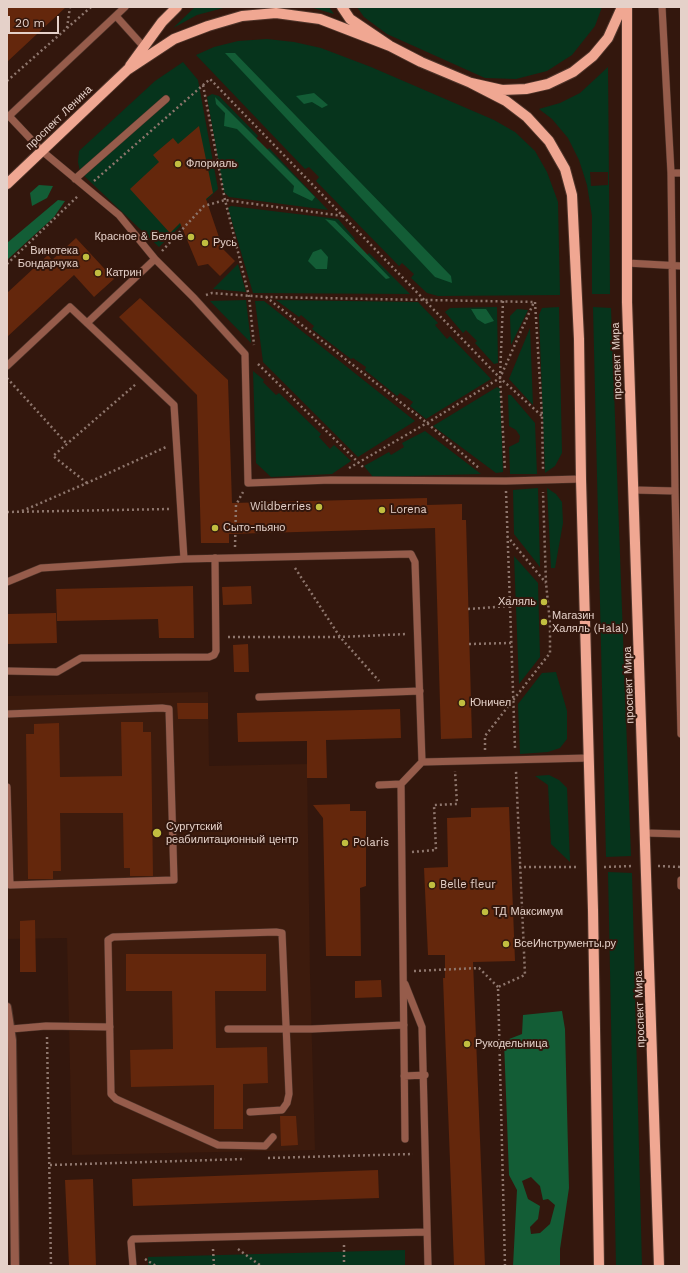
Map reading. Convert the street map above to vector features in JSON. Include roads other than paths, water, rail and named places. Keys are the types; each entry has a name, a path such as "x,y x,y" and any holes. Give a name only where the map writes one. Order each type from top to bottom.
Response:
{"main road":[{"name":"проспект Ленина","path":"127,70 143,46 162,22 177,7"},
{"path":"342,7 350,19 390,46 421,62 471,83 506,101 527,116 549,141 565,169 572,195 579,332 599,1266"},
{"path":"471,83 502,90 526,89 548,84 573,72 593,56 608,38 622,7"},
{"name":"проспект Мира","path":"627,7 627,263 659,1266"},
{"name":"проспект Ленина","path":"7,184 127,70 174,38 242,16 276,13 320,19 390,46"}],"street":[{"path":"7,1007 11,1029 9,1040 15,1266"}],"lane":[{"path":"125,7 9,116 42,151 119,215 155,259 194,298 244,354 248,483 331,480 506,481 581,479"},
{"path":"662,7 671,173 675,491 681,734"},
{"path":"116,16 143,46"},
{"path":"75,179 166,99"},
{"path":"671,173 681,173"},
{"path":"86,323 155,259"},
{"path":"627,263 671,264 681,266"},
{"path":"7,366 70,307 174,405 184,559"},
{"path":"634,490 675,491"},
{"path":"7,582 41,568 184,559 411,554 415,562 422,762"},
{"path":"7,671 57,672 81,658 209,657 214,655 216,651 215,558"},
{"path":"259,697 420,691"},
{"path":"7,714 168,709 174,880 10,886 7,787"},
{"path":"379,785 401,784 422,762 589,758"},
{"path":"401,784 405,1138"},
{"path":"646,833 681,834"},
{"path":"681,880 681,886"},
{"path":"250,1112 282,1110 287,1103 289,1094 282,933 113,937 108,940 111,1094 116,1099 218,1145 265,1146 273,1137"},
{"path":"403,980 422,1027 425,1075 428,1266"},
{"path":"228,1029 287,1029 404,1025"},
{"path":"11,1029 46,1026 110,1027"},
{"path":"404,1076 425,1075"},
{"path":"133,1266 132,1240 427,1232"}],"place":[{"name":"Флориаль","path":"178,164"},
{"name":"Красное & Белое","path":"191,237"},
{"name":"Русь","path":"205,243"},
{"name":"Винотека Бондарчука","path":"86,257"},
{"name":"Катрин","path":"98,273"},
{"name":"Wildberries","path":"319,507"},
{"name":"Lorena","path":"382,510"},
{"name":"Сыто-пьяно","path":"215,528"},
{"name":"Халяль","path":"544,602"},
{"name":"Магазин Халяль (Halal)","path":"544,622"},
{"name":"Юничел","path":"462,703"},
{"name":"Сургутский реабилитационный центр","path":"157,833"},
{"name":"Polaris","path":"345,843"},
{"name":"Belle fleur","path":"432,885"},
{"name":"ТД Максимум","path":"485,912"},
{"name":"ВсеИнструменты.ру","path":"506,944"},
{"name":"Рукодельница","path":"467,1044"}]}
